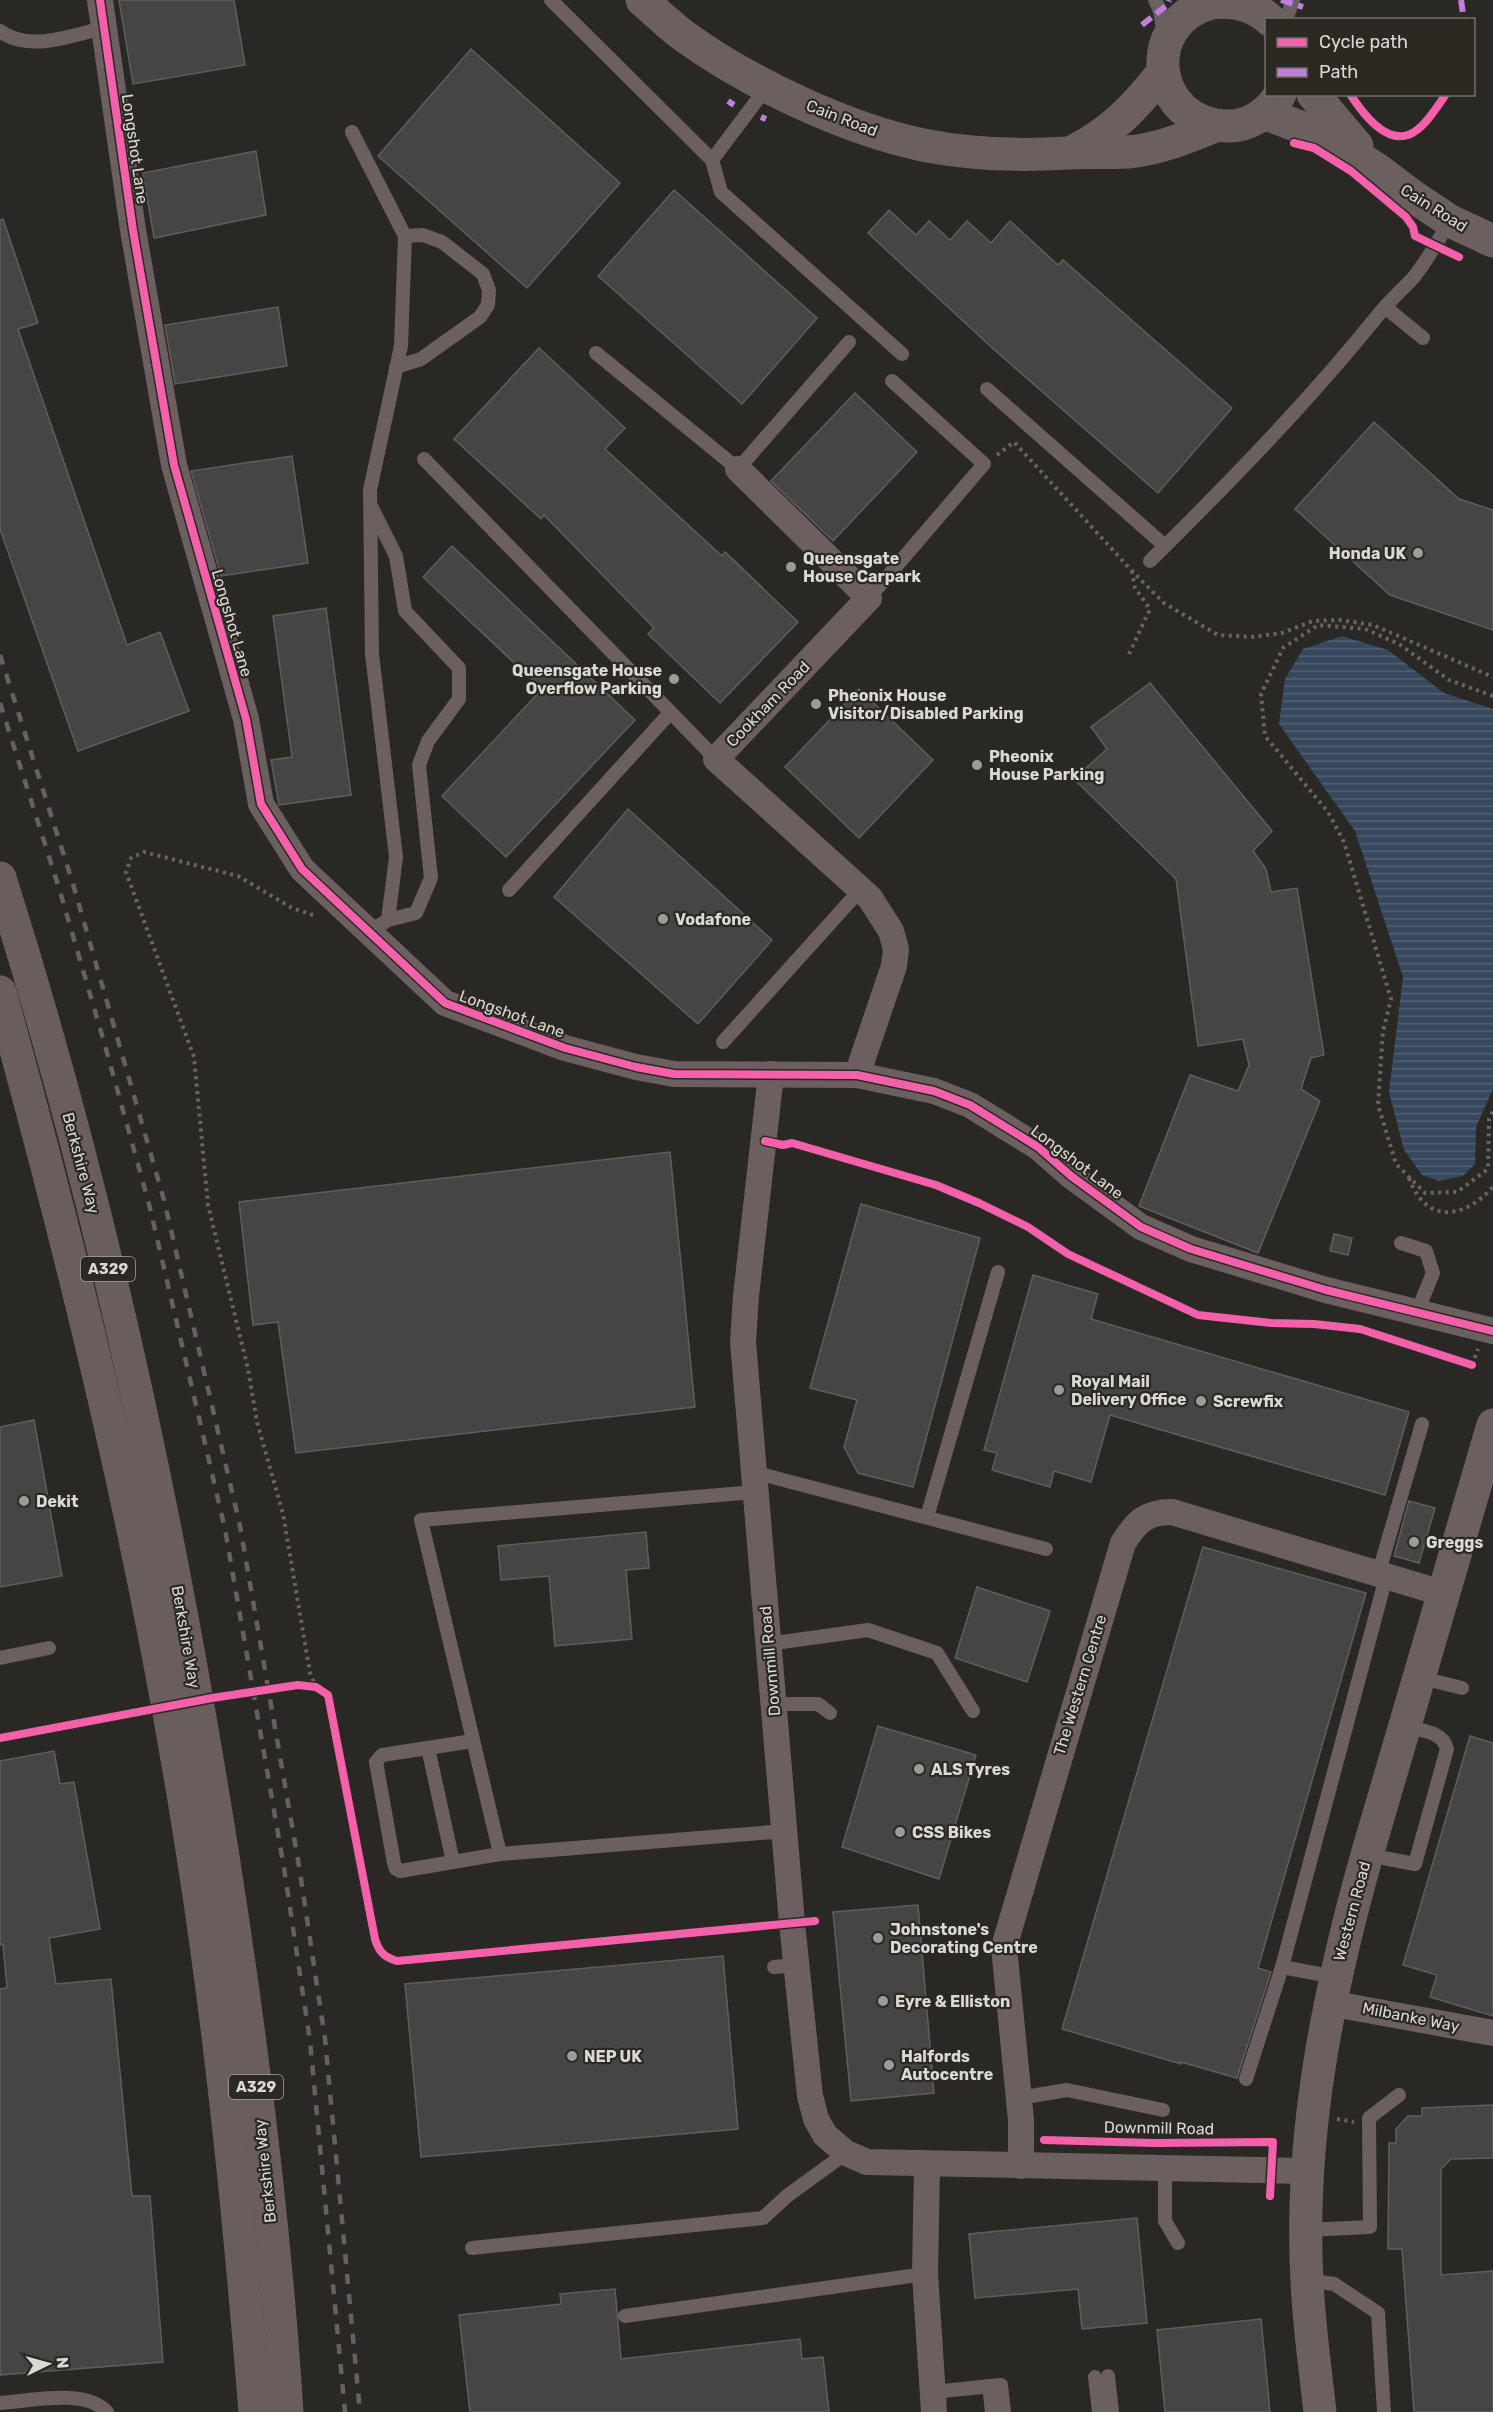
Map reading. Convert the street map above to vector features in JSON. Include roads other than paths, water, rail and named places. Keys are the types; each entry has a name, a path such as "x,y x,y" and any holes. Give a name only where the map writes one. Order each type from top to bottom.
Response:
{"highway":[{"name":"Berkshire Way","path":"0,878 55,1065 116,1297 176,1579 176,1668"},
{"name":"Berkshire Way","path":"0,992 46,1157 113,1432 176,1668 193,1766 231,1895 267,2186 287,2412"},
{"name":"Berkshire Way","path":"193,1766 195,1864 236,2191 255,2412"}],"street":[{"name":"Longshot Lane","path":"100,0 133,230 174,465 246,719 261,804 302,868 379,926 445,1003 478,1025 636,1067 674,1074 857,1075 934,1091 970,1105 1038,1147 1071,1176 1141,1227 1191,1249 1326,1290 1417,1312 1485,1340"},
{"name":"Cain Road","path":"642,0 684,36 768,85 822,112 865,128 924,145 1031,156 1145,149 1177,141 1215,126 1241,124 1272,104 1378,170 1450,220 1493,241"},
{"path":"1190,3 1238,1 1254,7 1268,18"},
{"name":"Cain Road","path":"1070,153 1088,144 1128,114 1165,57 1179,21 1190,3"},
{"path":"1165,57 1167,88 1175,102 1186,113 1215,126"},
{"name":"Cain Road","path":"1315,96 1378,170"},
{"path":"738,469 869,598"},
{"name":"Cookham Road","path":"857,1075 894,966 896,949 891,931 883,916 861,889 716,759 869,598"},
{"name":"Downmill Road","path":"771,1074 743,1342 784,1831 785,1966 816,2120 825,2135 846,2153 867,2162 1308,2171"},
{"name":"Western Road","path":"1320,2412 1306,2280 1306,2230 1308,2171 1315,2094 1332,1990 1367,1855 1493,1425"},
{"name":"The Western Centre","path":"1021,2166 1019,2098 1004,1947 1006,1933 1123,1543 1131,1531 1140,1521 1155,1512 1172,1512 1442,1593"},
{"name":"Milbanke Way","path":"1332,1990 1493,2033"},
{"path":"927,2164 925,2274 933,2402"}],"lane":[{"path":"551,0 712,160 722,192 902,354"},
{"path":"1155,0 1160,11 1165,57"},
{"path":"1287,18 1293,0"},
{"path":"0,31 21,42 41,42 104,28"},
{"path":"712,160 768,85"},
{"path":"352,132 405,236 401,346 370,490 372,654 396,858 379,926"},
{"path":"1150,561 1330,376 1385,307 1413,277 1433,250 1450,220"},
{"path":"396,366 421,359 480,317 488,305 489,290 483,273 442,242 423,235 405,236"},
{"path":"1385,307 1423,338"},
{"path":"596,353 738,469 849,342"},
{"path":"869,598 984,464 892,381"},
{"path":"987,389 1165,546"},
{"path":"424,459 716,759"},
{"path":"370,504 396,556 405,611 459,668 459,699 428,741 419,765 431,878 416,913 379,926"},
{"path":"509,890 670,712"},
{"path":"723,1042 861,889"},
{"path":"1401,1244 1426,1251 1433,1273 1417,1312"},
{"path":"927,1517 998,1272"},
{"path":"1246,2079 1282,1967 1422,1424"},
{"path":"500,1854 421,1520 754,1482 927,1517 1046,1549"},
{"path":"768,1644 868,1630 937,1653 973,1711"},
{"path":"0,1658 49,1648"},
{"path":"1418,1677 1462,1688"},
{"path":"773,1704 818,1704 830,1713"},
{"path":"1367,1855 1415,1864 1447,1749 1445,1741 1440,1736 1404,1727"},
{"path":"473,1741 382,1755 376,1762 396,1869 400,1871 500,1854 784,1831"},
{"path":"428,1748 453,1862"},
{"path":"1282,1967 1332,1990"},
{"path":"1019,2098 1067,2090 1163,2110"},
{"path":"1306,2230 1370,2227 1369,2118 1399,2095"},
{"path":"472,2248 763,2218 787,2196 846,2153"},
{"path":"1165,2168 1165,2221 1178,2243"},
{"path":"625,2316 925,2274"},
{"path":"1306,2280 1334,2284 1378,2313 1384,2412"},
{"path":"1099,2412 1101,2376 1112,2412"},
{"path":"933,2402 1000,2385 1004,2412"},
{"path":"989,2386 992,2412"},
{"path":"0,2403 78,2397 102,2406 107,2412"}],"water":[{"path":"1342,636 1388,650 1444,693 1493,709 1493,1089 1476,1127 1475,1164 1463,1176 1439,1181 1422,1175 1404,1150 1389,1092 1403,977 1355,831 1279,724 1285,679 1303,649"}],"railway":[{"path":"0,655 73,884 164,1200 240,1526 299,1866 325,2039 360,2412"},
{"path":"0,703 59,888 149,1204 225,1529 284,1868 310,2041 345,2412"}],"place":[{"name":"Honda UK","path":"1418,553"},
{"name":"Queensgate House Carpark","path":"791,567"},
{"name":"Queensgate House Overflow Parking","path":"674,679"},
{"name":"Pheonix House Visitor/Disabled Parking","path":"816,704"},
{"name":"Pheonix House Parking","path":"977,765"},
{"name":"Vodafone","path":"663,919"},
{"name":"Royal Mail Delivery Office","path":"1059,1390"},
{"name":"Screwfix","path":"1201,1401"},
{"name":"Dekit","path":"24,1501"},
{"name":"Greggs","path":"1414,1542"},
{"name":"ALS Tyres","path":"919,1769"},
{"name":"CSS Bikes","path":"900,1832"},
{"name":"Johnstone's Decorating Centre","path":"878,1938"},
{"name":"Eyre & Elliston","path":"883,2001"},
{"name":"NEP UK","path":"572,2056"},
{"name":"Halfords Autocentre","path":"889,2065"}]}
